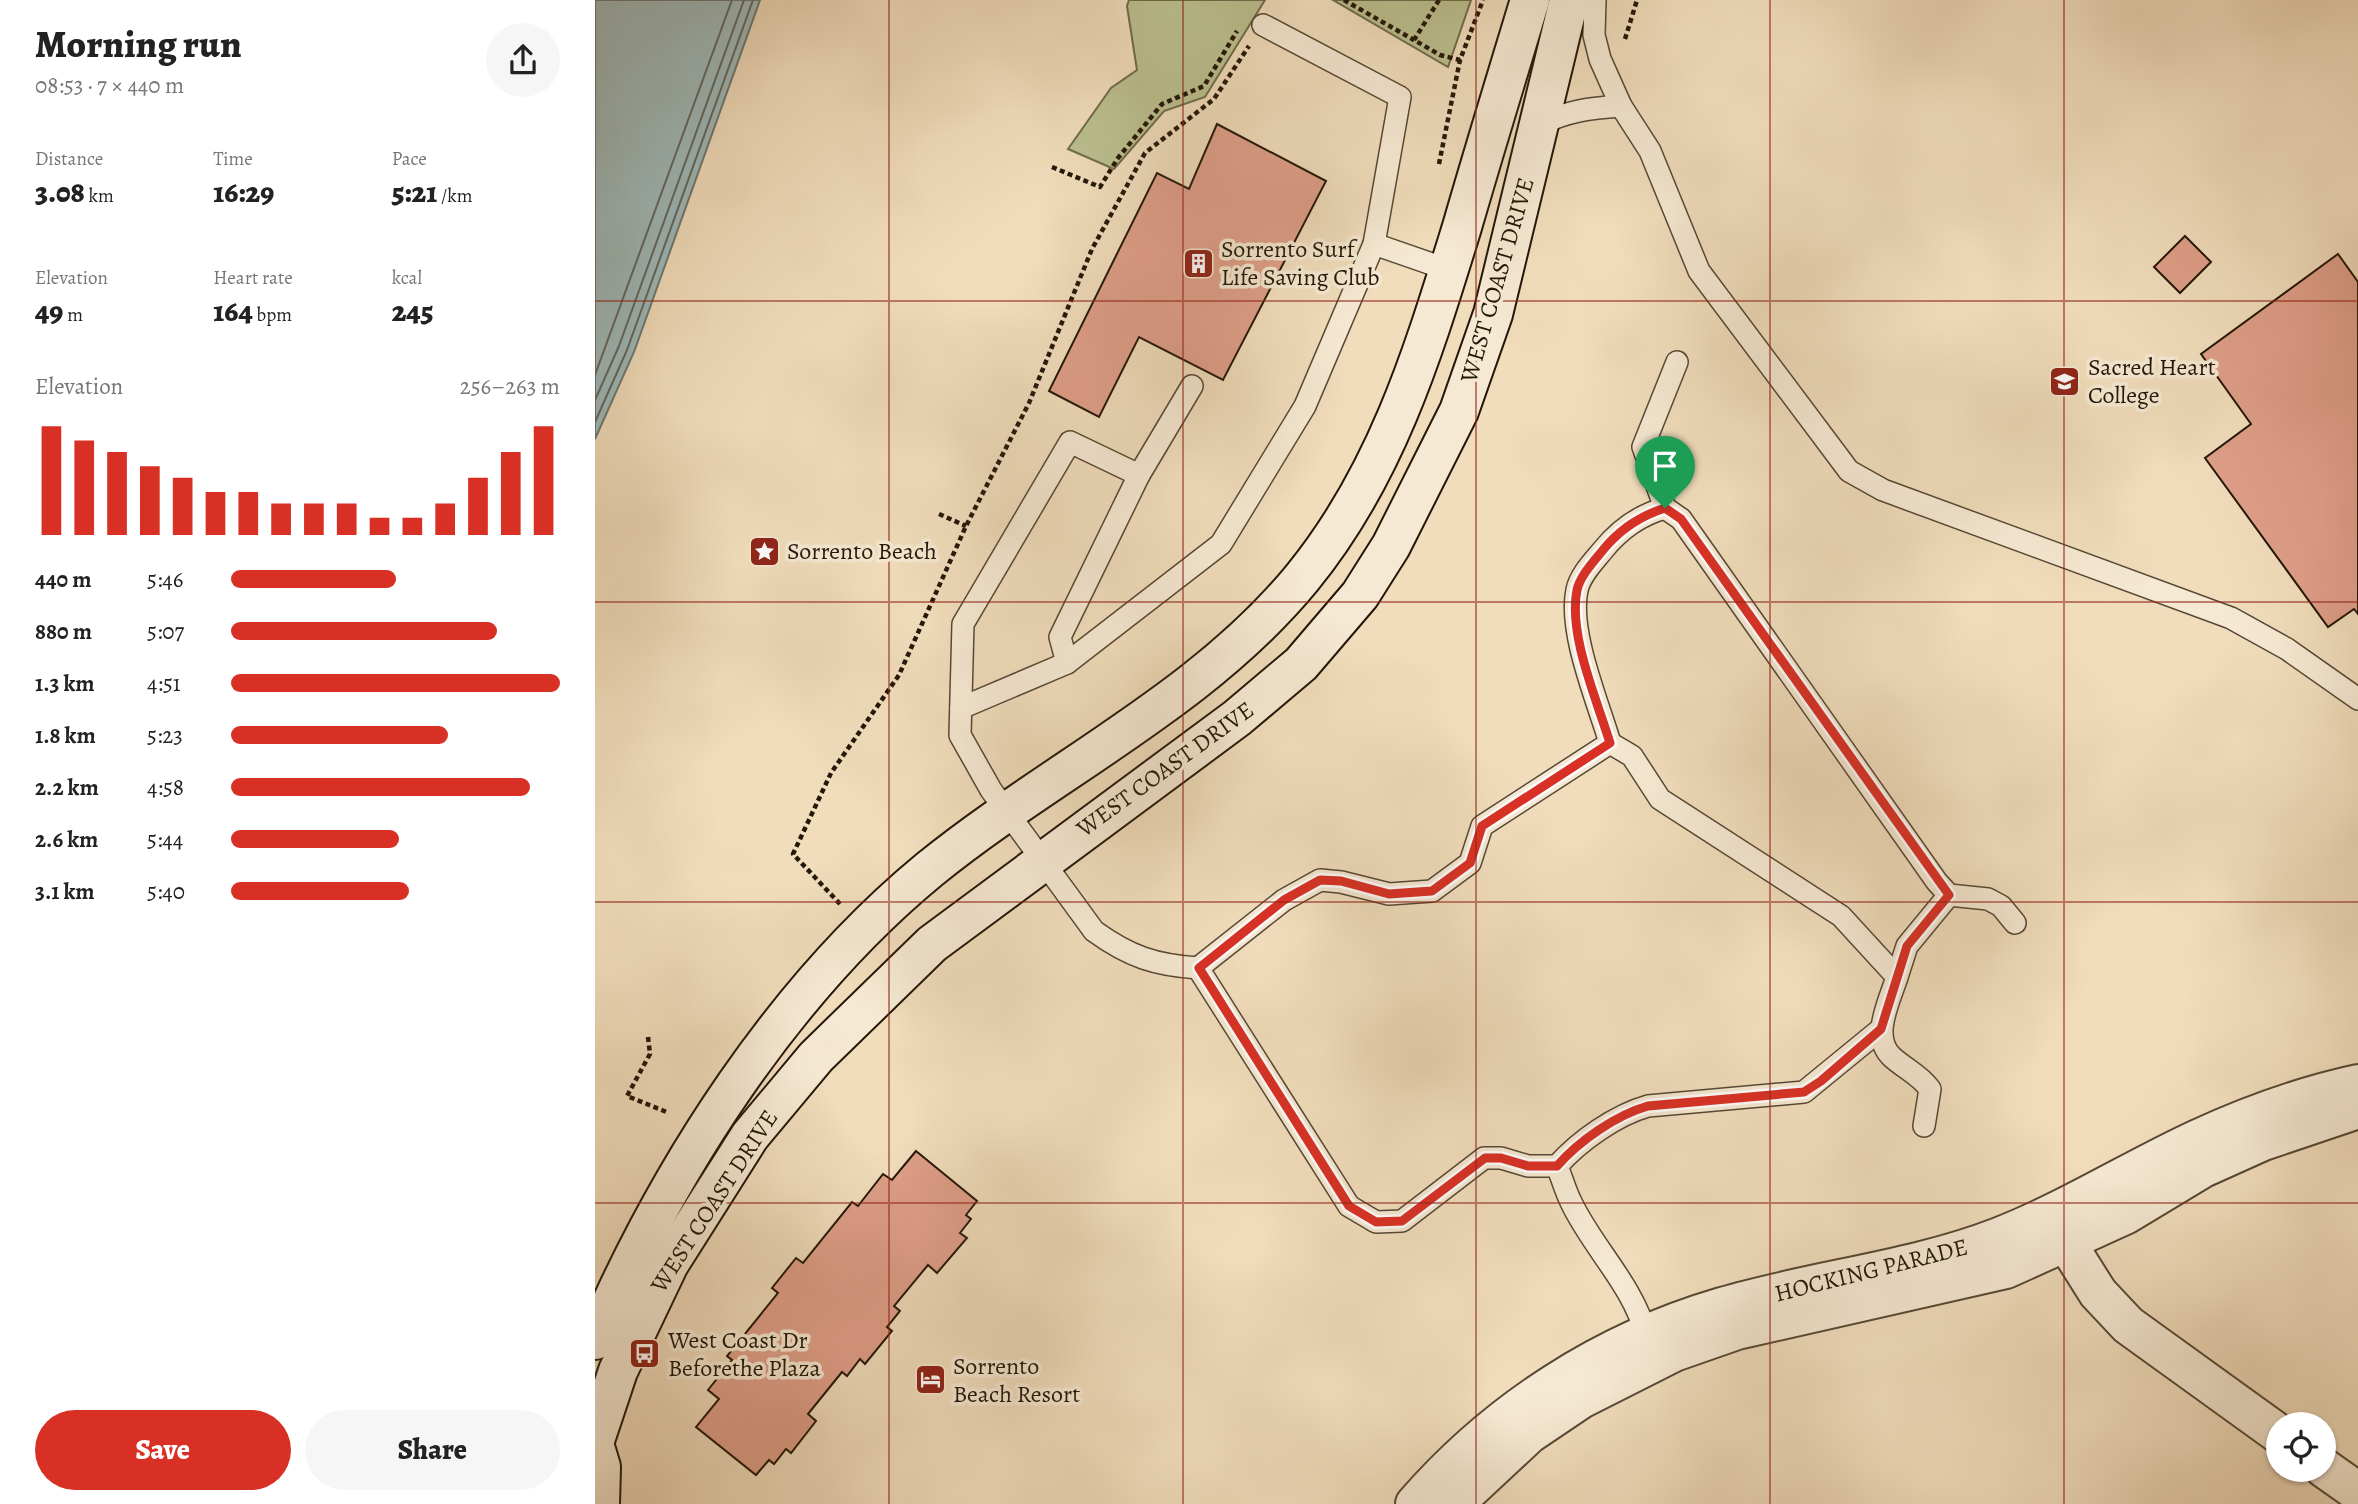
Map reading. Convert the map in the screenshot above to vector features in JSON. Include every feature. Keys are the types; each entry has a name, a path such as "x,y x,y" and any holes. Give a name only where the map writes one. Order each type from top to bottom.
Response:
{"main road":[{"name":"WEST COAST DRIVE","path":"595,1340 649,1228 703,1135 778,1028 833,963 918,881 1009,812 1213,668 1266,618 1302,578 1331,538 1370,477 1398,420 1448,270 1530,0"},
{"name":"WEST COAST DRIVE","path":"595,1440 640,1320 669,1264 750,1136 816,1057 869,1002 932,944 1042,859 1237,718 1301,664 1360,595 1391,546 1459,411 1493,314 1569,0"},
{"name":"HOCKING PARADE","path":"1454,1504 1529,1434 1581,1399 1674,1352 1737,1330 2006,1269 2057,1229 2199,1139 2315,1093 2358,1084"},
{"name":"HOCKING PARADE","path":"1415,1504 1448,1467 1535,1395 1646,1335 1721,1307 1955,1251 2125,1215 2203,1168 2263,1142 2358,1110"},
{"path":"2057,1229 2098,1293 2129,1325 2266,1425"},
{"path":"595,1447 601,1467 600,1504"},
{"path":"2336,1476 2358,1492"}],"lane":[{"path":"1595,0 1596,47 1621,106 1650,151 1699,271 1849,471 1882,490 2231,618 2287,649 2358,699"},
{"path":"961,708 1067,663 1221,544 1305,406 1374,244 1400,97 1253,23"},
{"path":"1539,125 1582,109 1621,106"},
{"path":"1374,244 1448,270"},
{"path":"1677,362 1643,447 1665,508 1681,519 1949,895 1988,900 2001,906 2015,923"},
{"path":"1067,663 1060,637 1139,475 1192,386"},
{"path":"1139,475 1070,442 963,624 960,734 991,790 1094,931 1135,958 1199,968 1284,900 1320,880 1341,881 1389,894 1432,891 1470,863 1482,826 1610,743"},
{"path":"1665,508 1646,513 1623,528 1589,568 1577,588 1576,608 1583,655 1610,743 1632,756 1661,799 1842,916 1897,977"},
{"path":"1924,1126 1930,1089 1919,1074 1892,1057 1883,1045 1881,1029 1907,946 1949,895"},
{"path":"1199,968 1349,1206 1376,1222 1402,1221 1485,1158 1501,1158 1528,1166 1557,1166 1566,1156 1628,1112 1648,1106 1804,1092 1881,1029"},
{"path":"1557,1166 1571,1203 1607,1257 1642,1321 1646,1335"}],"path":[{"path":"1344,0 1440,55 1460,60"},
{"path":"1414,40 1439,0"},
{"path":"1052,167 1100,187 1118,158 1162,104 1204,86 1253,23"},
{"path":"845,910 793,854 831,773 899,675 966,526 1029,403 1092,250 1145,153 1214,99 1253,23"},
{"path":"939,514 966,526"},
{"path":"647,1037 650,1055 627,1096 669,1113"}],"green space":[{"path":"1129,0 1265,0 1205,97 1164,111 1114,169 1068,149 1111,88 1137,70 1127,6"},
{"path":"1333,0 1471,0 1448,67"}],"water":[{"path":"595,0 760,0 634,352 595,439"}],"building":[{"name":"Sorrento Surf Life Saving Club","path":"1217,124 1326,181 1223,380 1139,337 1099,417 1049,391 1157,173 1189,189"},
{"path":"2185,236 2211,262 2180,293 2154,267"},
{"path":"2338,254 2358,282 2358,614 2354,609 2328,627 2205,458 2251,424 2201,354"},
{"path":"916,1151 977,1201 966,1215 971,1219 960,1233 967,1238 937,1273 928,1265 894,1306 900,1311 887,1327 892,1331 865,1364 860,1359 847,1376 842,1372 808,1414 816,1421 791,1453 786,1449 774,1464 769,1460 756,1475 696,1427 719,1399 708,1390 732,1360 727,1356 778,1293 772,1288 796,1258 803,1263 852,1202 858,1206 883,1174 892,1180"}],"place":[{"name":"Sorrento Surf Life Saving Club","path":"1198,263"},
{"name":"Sacred Heart College","path":"2065,381"},
{"name":"Sorrento Beach","path":"764,551"},
{"name":"West Coast Dr Beforethe Plaza","path":"645,1354"},
{"name":"Sorrento Beach Resort","path":"930,1380"}],"route":[{"path":"1665,508 1681,519 1937,882 1949,895 1907,946 1881,1029 1821,1081 1804,1092 1648,1106 1628,1112 1566,1156 1557,1166 1528,1166 1501,1158 1485,1158 1402,1221 1376,1222 1349,1206 1199,968 1300,888 1320,880 1341,881 1389,894 1432,891 1470,863 1482,826 1610,743 1583,655 1576,608 1577,588 1589,568 1623,528 1646,513 1665,508"}]}
